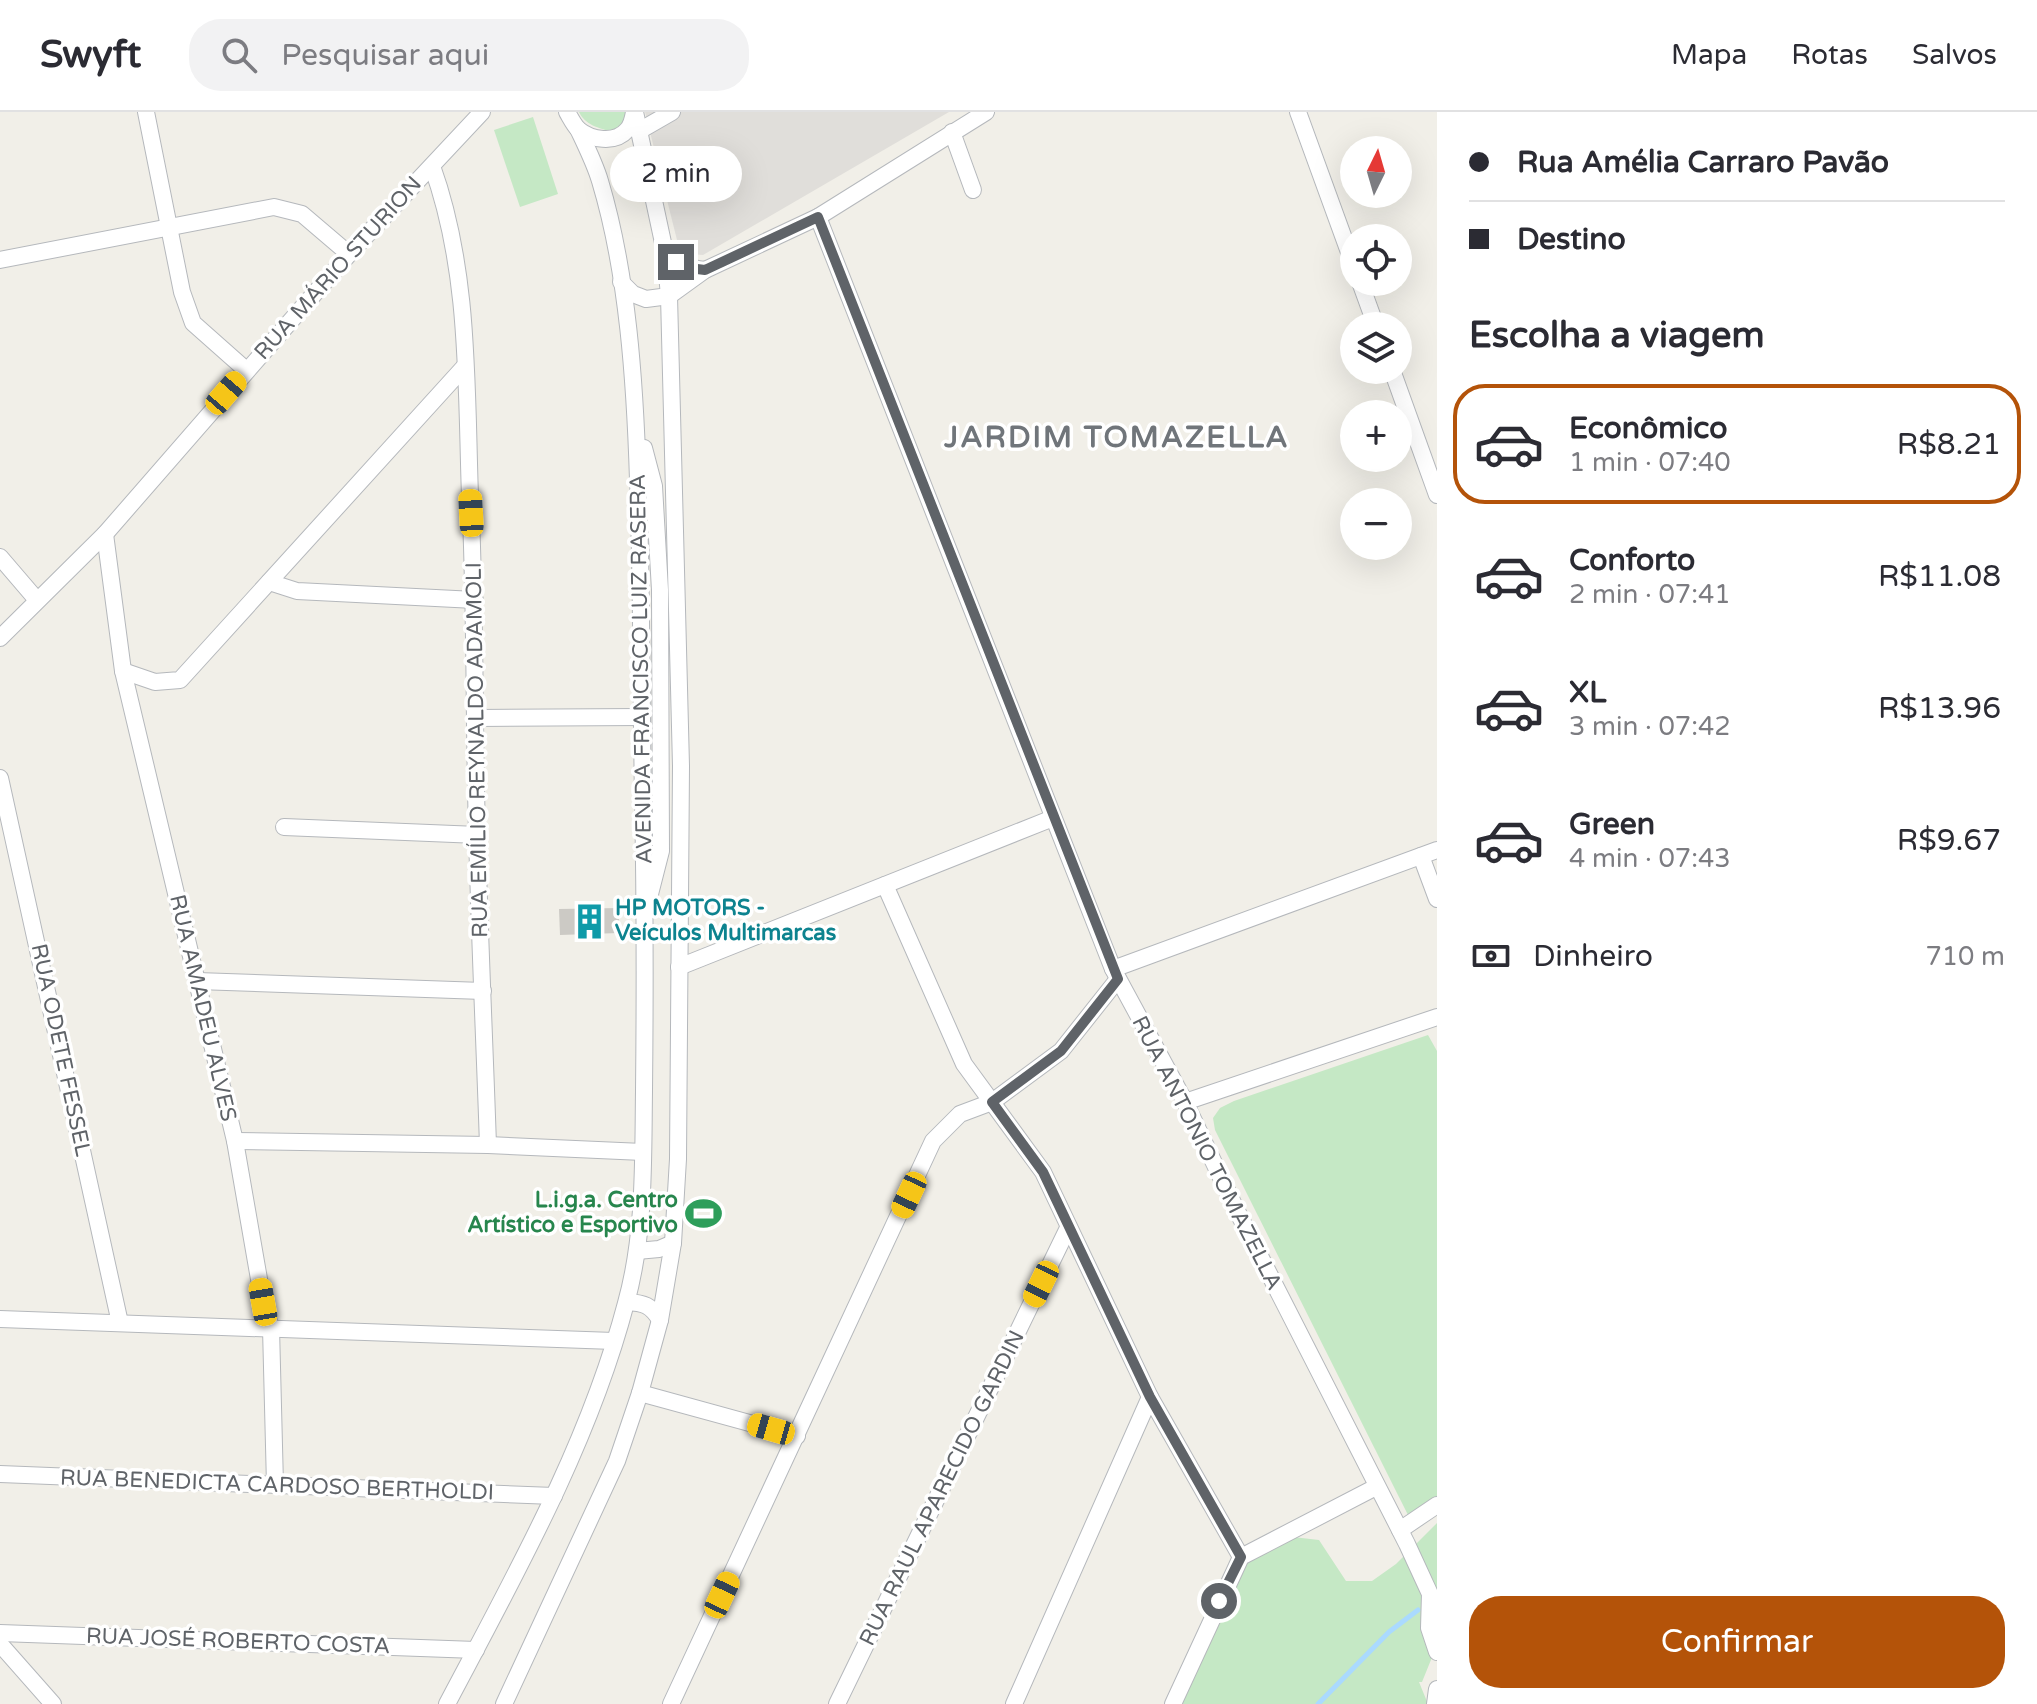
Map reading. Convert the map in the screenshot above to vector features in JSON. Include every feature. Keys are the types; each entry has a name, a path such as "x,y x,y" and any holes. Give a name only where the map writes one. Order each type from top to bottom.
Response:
{"street":[{"path":"146,112 182,292 193,323 246,370"},
{"name":"RUA MÁRIO STURION","path":"0,638 105,534 349,254 482,112"},
{"name":"AVENIDA FRANCISCO LUIZ RASERA","path":"447,1704 554,1496 614,1341 627,1302 637,1251 643,1152 646,913 642,590 636,419 621,282 600,179 567,112"},
{"path":"578,129 609,140 629,129 635,112"},
{"name":"AVENIDA FRANCISCO LUIZ RASERA","path":"504,1704 605,1489 640,1393 660,1320 673,1243 678,1159 681,766 669,296 665,252 635,112"},
{"path":"639,131 672,112"},
{"path":"621,282 633,294 646,299 669,296 705,270 818,217 986,112"},
{"path":"1298,112 1340,228"},
{"path":"952,132 973,190"},
{"name":"RUA EMÍLIO REYNALDO ADAMOLI","path":"432,166 447,208 457,255 465,366 475,600 478,835 488,1145"},
{"path":"0,260 274,207 302,214 349,254"},
{"name":"RUA ANTONIO TOMAZELLA","path":"818,217 1115,974 1185,1102 1235,1207 1404,1537 1430,1594 1429,1628 1437,1652"},
{"path":"665,252 689,268 705,270"},
{"path":"123,671 155,682 180,680 465,366"},
{"path":"1397,384 1437,495"},
{"path":"636,419 654,486 660,590 661,851 646,913"},
{"name":"RUA AMADEU ALVES","path":"105,534 123,671 235,1141 263,1302 271,1328 275,1485"},
{"path":"0,557 36,599"},
{"path":"269,582 297,591 475,600"},
{"path":"476,718 642,717"},
{"name":"RUA ODETE FESSEL","path":"0,778 120,1323"},
{"path":"679,967 1053,818"},
{"path":"284,827 478,835"},
{"path":"671,1704 933,1141 960,1114 992,1102 1061,1051 1115,974 1429,853 1437,899"},
{"path":"885,885 964,1064 1043,1172 1150,1397 1241,1557"},
{"path":"197,981 483,991"},
{"path":"1185,1102 1437,1017"},
{"path":"235,1141 488,1145 643,1152"},
{"name":"RUA RAUL APARECIDO GARDIN","path":"837,1704 1068,1228"},
{"path":"637,1251 659,1249 673,1243"},
{"path":"627,1302 644,1303 653,1309 660,1320"},
{"path":"0,1319 614,1341"},
{"path":"640,1393 797,1436"},
{"path":"1014,1704 1150,1397"},
{"name":"RUA BENEDICTA CARDOSO BERTHOLDI","path":"0,1474 554,1496"},
{"path":"1173,1704 1241,1557 1376,1487"},
{"path":"1404,1537 1437,1505"},
{"name":"RUA JOSÉ ROBERTO COSTA","path":"0,1633 476,1650"},
{"path":"0,1644 53,1704"},
{"path":"1435,1704 1437,1689"}],"shaded area":[{"path":"645,112 949,112 703,255 689,254 678,244"}],"green space":[{"path":"579,112 626,112 624,122 612,132 589,123"},
{"path":"533,117 558,194 520,207 494,130"},
{"path":"1428,1035 1437,1051 1437,1496 1408,1515 1215,1130 1213,1118 1220,1108 1234,1101"},
{"path":"1437,1523 1437,1645 1422,1682 1419,1682 1428,1704 1176,1704 1249,1558 1293,1537 1319,1540 1346,1581 1372,1581 1396,1564"}],"building":[{"name":"HP MOTORS - Veículos Multimarcas","path":"619,908 619,933 560,935 559,909"}],"waterway":[{"path":"1318,1704 1389,1632 1418,1610"}],"place":[{"name":"HP MOTORS - Veículos Multimarcas","path":"589,921"},
{"name":"L.i.g.a. Centro Artístico e Esportivo","path":"704,1213"}],"district":[{"name":"JARDIM TOMAZELLA","path":"1117,437"}],"route":[{"path":"676,262 705,270 818,217 1118,979 1061,1051 992,1102 1043,1172 1150,1397 1241,1557 1219,1601"}]}
